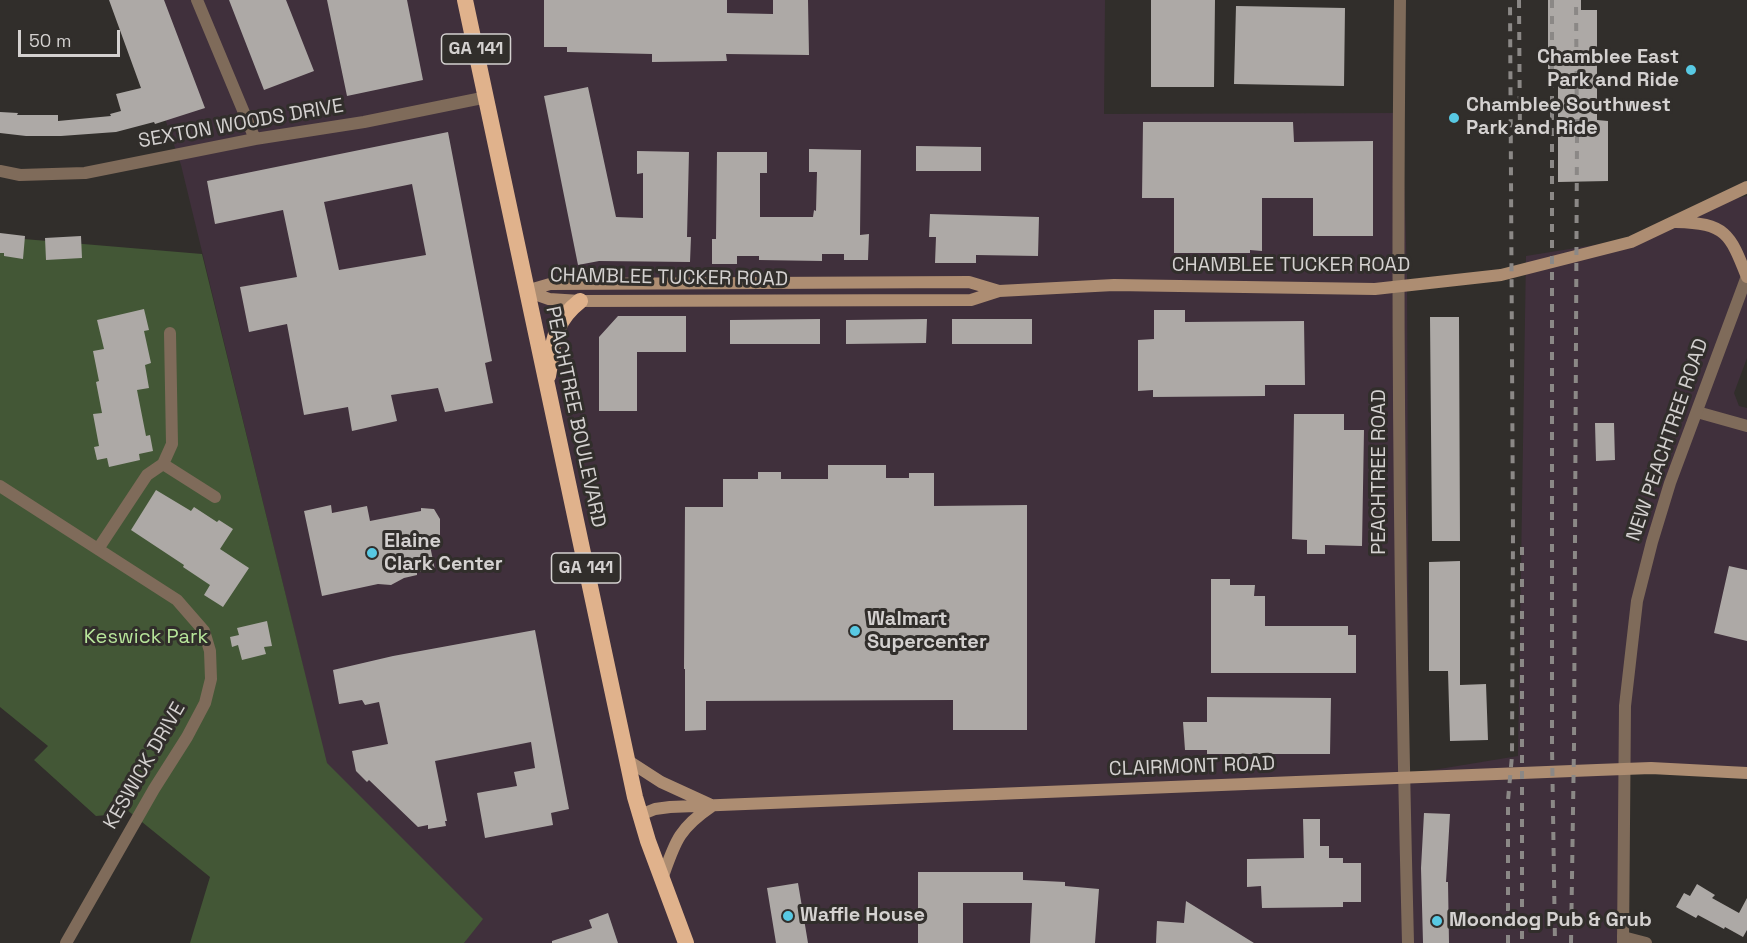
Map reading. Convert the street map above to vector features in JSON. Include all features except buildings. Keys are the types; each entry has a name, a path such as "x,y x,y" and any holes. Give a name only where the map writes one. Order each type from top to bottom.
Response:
{"highway":[{"name":"PEACHTREE BOULEVARD","path":"465,0 627,760 640,815 686,943"},
{"path":"546,385 558,324 580,301"}],"main road":[{"name":"CHAMBLEE TUCKER ROAD","path":"526,291 549,299 580,301 970,300 999,291 1114,285 1320,289 1398,288 1501,275 1572,259 1631,242 1747,187"},
{"path":"1672,222 1713,226 1724,232 1733,243 1747,277"},
{"name":"CHAMBLEE TUCKER ROAD","path":"526,291 550,284 969,282 999,291"},
{"path":"627,760 661,782 716,805"},
{"name":"CLAIRMONT ROAD","path":"640,815 662,808 716,805 1597,770 1651,768 1747,772"},
{"path":"662,879 675,843 683,829 716,805"}],"street":[{"path":"197,0 255,139"},
{"name":"PEACHTREE ROAD","path":"1400,0 1398,288 1400,608 1408,943"},
{"name":"SEXTON WOODS DRIVE","path":"0,171 20,175 85,173 255,139 364,122 487,97"},
{"name":"NEW PEACHTREE ROAD","path":"1623,940 1625,706 1637,601 1663,503 1747,277"},
{"path":"98,549 147,475 163,464 172,444 170,333"},
{"path":"1697,412 1747,426"},
{"path":"163,464 215,497"},
{"name":"KESWICK DRIVE","path":"0,486 177,600 204,631 210,651 211,679 205,703 66,943"},
{"path":"1623,940 1646,943"}],"shaded area":[{"path":"124,0 1105,0 1104,114 1402,113 1407,275 1409,774 1518,756 1526,256 1638,238 1715,203 1747,196 1747,358 1734,393 1739,406 1747,408 1747,769 1731,766 1625,765 1621,943 464,943 468,937 334,825 300,676 304,671 181,165"}],"green space":[{"name":"Keswick Park","path":"0,237 202,254 327,763 483,919 464,943 190,943 210,877 116,801 107,815 96,816 34,760 48,746 0,707"}],"railway":[{"path":"1508,943 1513,534 1510,0"},
{"path":"1519,0 1520,139"},
{"path":"1552,0 1552,746 1555,943"},
{"path":"1571,943 1574,745 1576,0"},
{"path":"1522,547 1522,943"}],"place":[{"name":"Chamblee East Park and Ride","path":"1691,70"},
{"name":"Chamblee Southwest Park and Ride","path":"1454,118"},
{"name":"Elaine Clark Center","path":"372,553"},
{"name":"Walmart Supercenter","path":"855,631"},
{"name":"Waffle House","path":"788,916"},
{"name":"Moondog Pub & Grub","path":"1437,921"}]}
